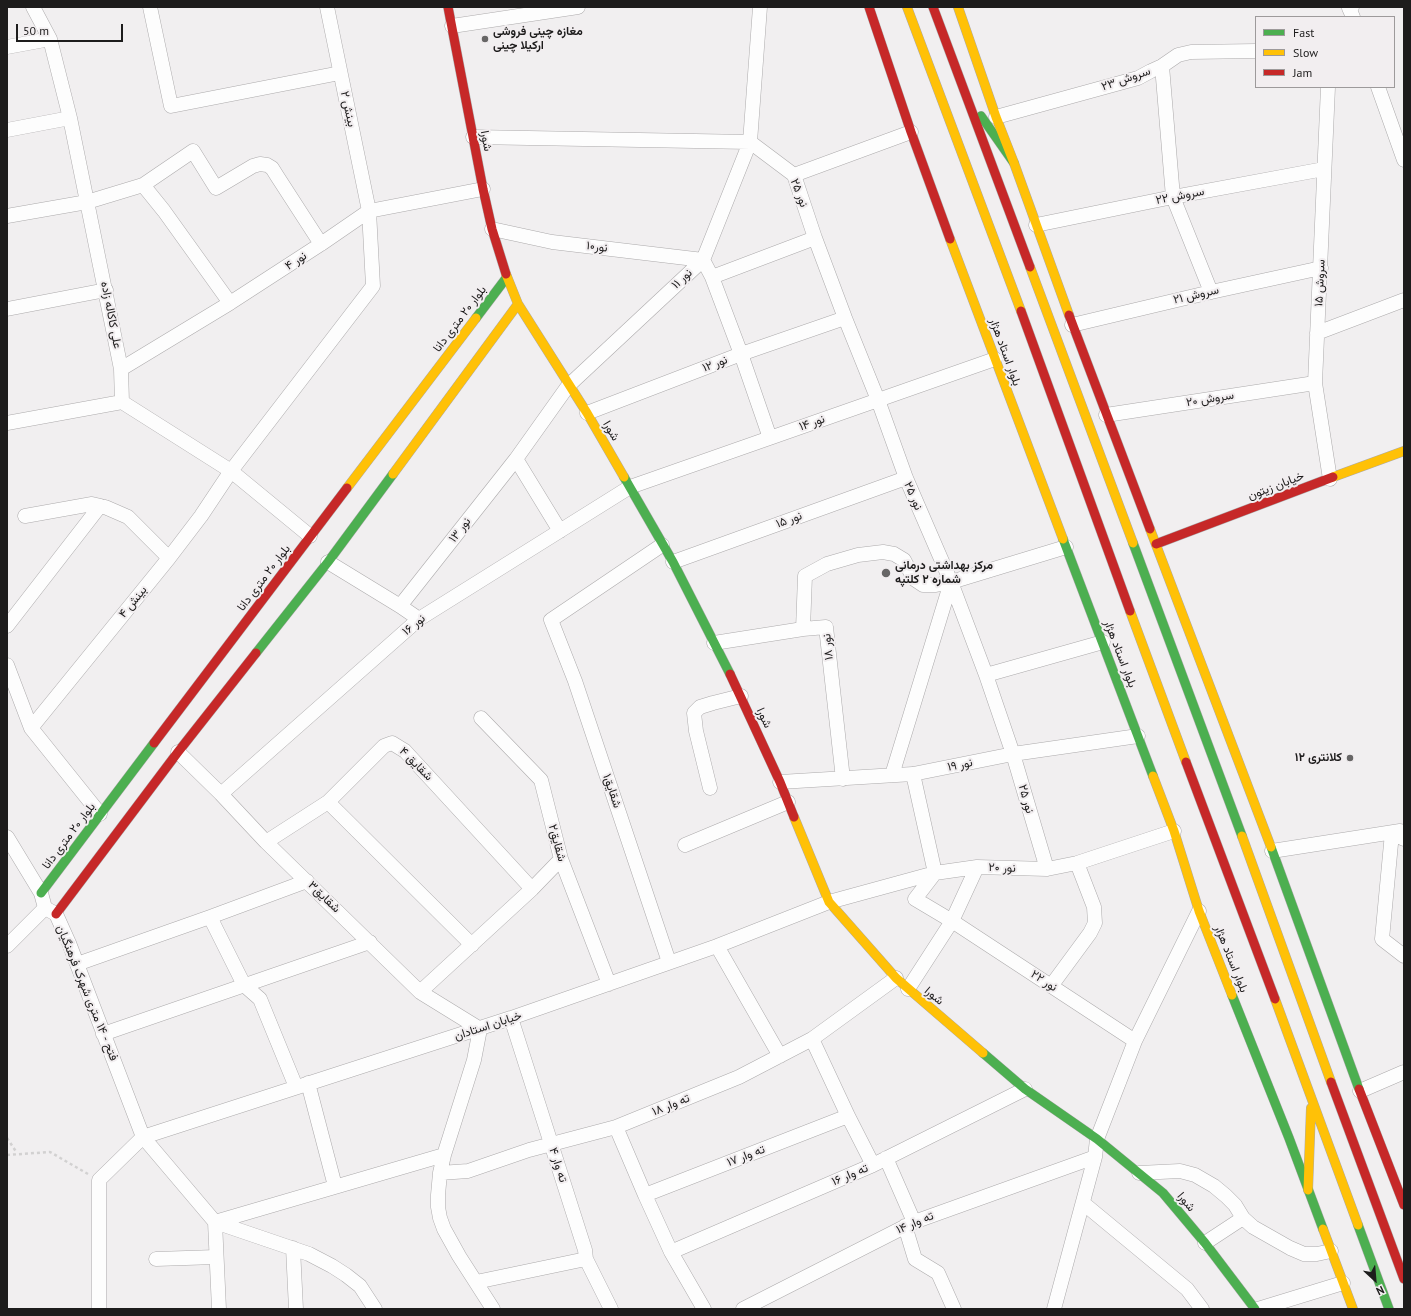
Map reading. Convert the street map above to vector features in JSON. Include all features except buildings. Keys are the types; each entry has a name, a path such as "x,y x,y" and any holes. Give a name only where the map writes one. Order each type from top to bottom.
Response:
{"main road":[{"name":"شورا","path":"448,7 492,229 507,277 518,304 568,386 587,413 673,562 741,696 780,782 829,902 896,978 908,989 1025,1089 1097,1139 1163,1193 1257,1309"},
{"name":"بلوار استاد هژار","path":"869,7 911,132 995,359 1174,831 1199,911 1353,1309"},
{"name":"بلوار استاد هژار","path":"907,7 984,211 1157,685 1389,1309"},
{"path":"933,7 1223,782 1300,999 1404,1279"},
{"path":"958,7 996,117 1072,325 1272,851 1360,1091 1404,1205"},
{"path":"964,90 1014,163"},
{"name":"بلوار ۲۰ متری دانا","path":"41,893 507,277"},
{"path":"50,911 328,562 518,304"},
{"name":"خیابان زیتون","path":"1156,544 1404,451"},
{"path":"1308,1190 1311,1098"}],"street":[{"name":"علی کاکاله زاده","path":"33,7 50,39 70,118 122,369 122,402"},
{"path":"151,7 170,106 340,73"},
{"name":"بینش ۲","path":"231,471 373,286 369,211 327,7"},
{"path":"452,26 578,7"},
{"name":"نور ۱۱","path":"568,386 703,260 750,142 760,7"},
{"path":"7,47 50,39"},
{"name":"سروش ۲۳","path":"996,117 1138,78 1162,66 1178,55 1190,52 1255,51"},
{"path":"1162,66 1173,197 1211,292"},
{"name":"سروش ۱۵","path":"1328,88 1315,383 1330,479"},
{"path":"1378,88 1404,160"},
{"path":"7,130 70,118"},
{"path":"794,175 911,132"},
{"path":"473,137 750,142"},
{"name":"نور ۲۵","path":"750,142 794,175 815,238 878,400 906,478 951,582 986,675 1013,754 1047,869"},
{"path":"7,216 87,202 143,185 193,151 216,188 253,166 260,164 267,165 272,168 321,244"},
{"name":"سروش ۲۲","path":"1036,225 1173,197 1324,169"},
{"path":"143,185 164,211 230,303"},
{"name":"نور ۴","path":"122,369 230,303 369,211 483,189"},
{"name":"نور۱۰","path":"492,229 552,242 703,260"},
{"path":"712,277 815,238"},
{"path":"703,260 712,277 741,354 770,438"},
{"name":"سروش ۲۱","path":"1072,325 1321,268"},
{"path":"7,309 106,290"},
{"path":"1317,333 1404,300"},
{"name":"نور ۱۲","path":"587,413 741,354 845,318"},
{"name":"نور ۱۴","path":"630,487 995,359"},
{"name":"سروش ۲۰","path":"1106,415 1315,383"},
{"name":"نور ۱۳","path":"400,606 516,459 568,386"},
{"path":"7,423 122,402 231,471 310,536"},
{"path":"516,459 560,531"},
{"name":"بینش ۴","path":"31,728 169,558 201,516 231,471"},
{"name":"نور ۱۵","path":"673,562 906,478"},
{"name":"نور ۱۶","path":"221,794 419,620 630,487"},
{"path":"25,516 92,504 106,507 128,517 169,558"},
{"path":"7,626 100,506"},
{"name":"شقایق۱","path":"662,545 551,620 575,681 669,962"},
{"path":"803,629 805,576 827,564 858,555 883,552 894,554 904,560 914,579 924,585 936,585 951,582 1066,547"},
{"path":"328,562 400,606 419,620"},
{"path":"892,775 951,582"},
{"name":"نور ۱۸","path":"714,643 803,629 826,627 843,779"},
{"path":"986,675 1103,642"},
{"path":"7,665 31,728 100,814"},
{"path":"710,788 696,731 694,713 700,707 713,702 741,696"},
{"name":"شقایق۲","path":"481,718 541,780 561,859 609,984"},
{"name":"نور ۱۹","path":"780,782 913,774 1013,754 1138,736"},
{"name":"شقایق ۴","path":"266,842 328,802 384,746 392,743 405,751 532,889"},
{"name":"شقایق۳","path":"178,752 221,794 266,842 420,992 480,1029"},
{"path":"913,774 935,873"},
{"path":"328,802 472,945"},
{"path":"685,845 788,802"},
{"name":"نور ۲۰","path":"829,902 935,873 977,867 1047,869 1076,863 1174,831"},
{"path":"1272,851 1400,834 1382,939 1404,956"},
{"name":"فتح - ۱۴ متری شهرک فرهنگیان","path":"7,837 41,893 77,964 143,1136 214,1222"},
{"path":"420,992 532,889 561,859"},
{"path":"1051,986 1090,933 1095,923 1094,907 1076,863"},
{"path":"908,989 952,921 977,867"},
{"name":"نور ۲۲","path":"935,873 915,899 952,921 1135,1041"},
{"path":"77,964 307,881"},
{"name":"خیابان استادان","path":"143,1136 480,1029 717,946 829,902"},
{"path":"7,946 50,911"},
{"path":"1054,1309 1095,1157 1097,1139 1135,1041 1199,911"},
{"path":"210,917 244,985 260,999 302,1085 335,1186"},
{"path":"103,1034 370,942"},
{"path":"717,946 780,1056"},
{"name":"ته وار ۱۸","path":"440,1173 468,1171 529,1150 616,1126 738,1078 812,1039 896,978"},
{"name":"ته وار ۴","path":"511,1018 585,1250 586,1259 610,1309"},
{"path":"480,1029 474,1060 444,1155 440,1173 438,1195 440,1218 444,1229 493,1309"},
{"path":"812,1039 848,1116 874,1165"},
{"path":"1360,1091 1404,1072"},
{"name":"ته وار ۱۶","path":"671,1252 874,1165 1025,1089"},
{"name":"ته وار ۱۷","path":"645,1195 848,1116"},
{"path":"616,1126 671,1252 704,1309"},
{"path":"99,1309 98,1180 143,1136"},
{"path":"214,1222 444,1155"},
{"name":"ته وار ۱۴","path":"744,1309 909,1224 1095,1157"},
{"path":"886,1158 909,1224 915,1259 938,1272 954,1309"},
{"path":"1139,1173 1180,1171 1195,1175 1214,1186 1226,1196 1235,1205 1243,1218 1253,1226 1290,1248 1304,1254 1317,1254 1331,1251"},
{"path":"1083,1203 1187,1289 1202,1309"},
{"path":"1205,1243 1243,1218"},
{"path":"214,1222 309,1254 346,1275 360,1286 375,1309"},
{"path":"214,1222 219,1309"},
{"path":"293,1248 296,1309"},
{"path":"156,1259 216,1257"},
{"path":"476,1282 586,1259"},
{"path":"1257,1309 1343,1283"}],"path":[{"path":"7,1138 18,1154"},
{"path":"7,1155 50,1152 98,1180"}],"traffic: fast":[{"path":"981,116 1014,163"},
{"path":"476,318 507,277"},
{"path":"256,653 328,562 393,474"},
{"path":"624,477 673,562 730,674"},
{"path":"1063,539 1153,776"},
{"path":"1133,543 1242,836"},
{"path":"41,893 154,743"},
{"path":"1271,847 1359,1089"},
{"path":"1232,995 1289,1138 1323,1229"},
{"path":"983,1053 1025,1089 1097,1139 1163,1193 1205,1243 1255,1309"},
{"path":"1358,1225 1389,1309"}],"traffic: slow":[{"path":"907,7 1021,311"},
{"path":"958,7 996,117 1069,315"},
{"path":"950,239 1063,539"},
{"path":"1030,267 1133,543"},
{"path":"506,274 518,304 587,413 624,477"},
{"path":"393,474 518,304"},
{"path":"347,488 476,318"},
{"path":"1333,477 1404,451"},
{"path":"1150,529 1271,847"},
{"path":"1130,611 1186,762"},
{"path":"1153,776 1174,831 1199,911 1232,995"},
{"path":"794,817 829,902 896,978 983,1053"},
{"path":"1242,836 1331,1082"},
{"path":"1275,999 1358,1225"},
{"path":"1308,1190 1311,1108"},
{"path":"1323,1229 1353,1309"}],"traffic: jam":[{"path":"448,7 483,189 492,229 506,274"},
{"path":"869,7 911,132 950,239"},
{"path":"933,7 1030,267"},
{"path":"1021,311 1130,611"},
{"path":"1069,315 1150,529"},
{"path":"1156,544 1333,477"},
{"path":"154,743 347,488"},
{"path":"56,914 178,752 256,653"},
{"path":"730,674 780,782 794,817"},
{"path":"1186,762 1275,999"},
{"path":"1331,1082 1404,1279"},
{"path":"1359,1089 1404,1205"}],"place":[{"name":"مغازه چینی فروشی ارکیلا چینی","path":"485,39"},
{"name":"مرکز بهداشتی درمانی شماره ۲ کلتپه","path":"886,573"},
{"name":"کلانتری ۱۲","path":"1350,758"}]}
